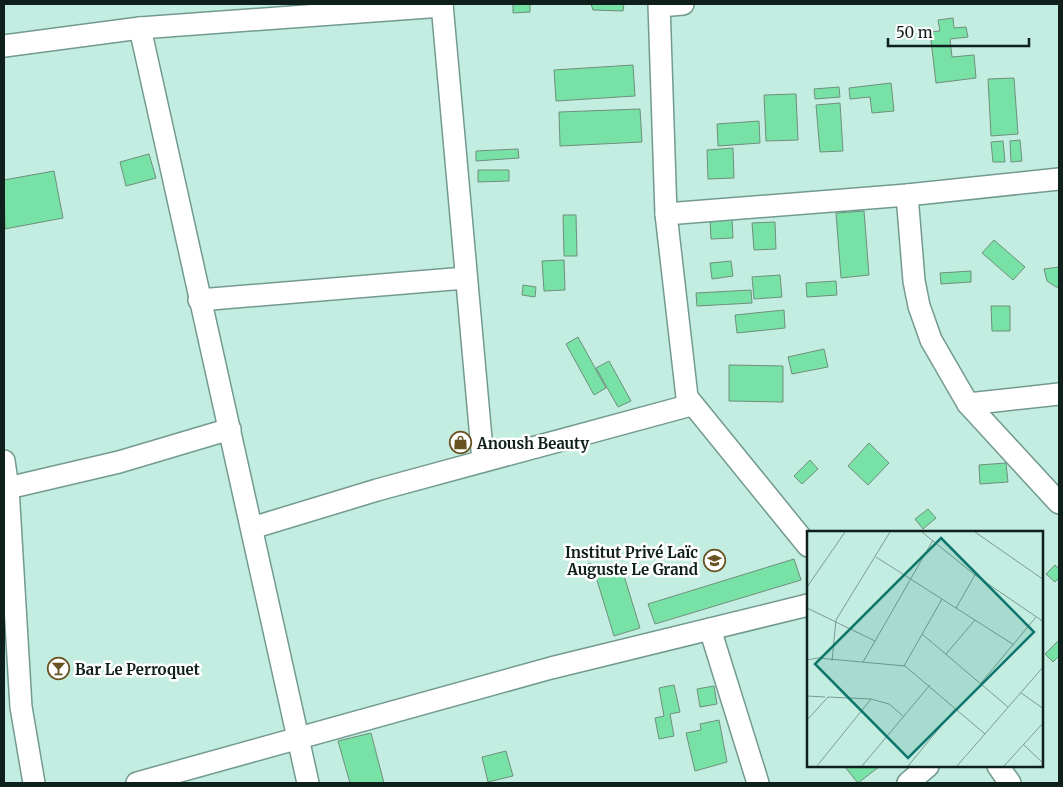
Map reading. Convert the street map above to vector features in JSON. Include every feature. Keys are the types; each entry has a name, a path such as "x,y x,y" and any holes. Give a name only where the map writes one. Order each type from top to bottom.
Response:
{"street":[{"path":"683,4 660,5 666,214 685,391 691,405 807,545"},
{"path":"4,46 140,28 442,5 465,278 483,461"},
{"path":"140,28 308,783"},
{"path":"666,214 907,195 1059,179"},
{"path":"907,195 919,306 931,340 968,404 1059,504"},
{"path":"199,300 465,278"},
{"path":"968,404 1059,394"},
{"path":"252,528 483,461 691,405"},
{"path":"8,488 118,462 230,429"},
{"path":"4,461 8,488 21,707 34,783"},
{"path":"137,783 551,668 807,605"},
{"path":"710,628 758,783"},
{"path":"908,783 927,767"},
{"path":"999,767 1010,783"}],"building":[{"path":"513,4 530,4 530,12 513,13"},
{"path":"591,4 624,4 623,11 593,10"},
{"path":"953,18 954,28 966,27 968,37 950,39 952,57 974,55 976,78 936,83 930,32 940,31 938,20"},
{"path":"633,65 635,96 556,101 554,70"},
{"path":"1014,78 1018,134 991,136 988,79"},
{"path":"891,83 894,111 872,113 870,97 850,99 849,88"},
{"path":"839,87 840,97 815,99 814,89"},
{"path":"796,94 798,140 766,141 764,95"},
{"path":"840,103 843,151 820,152 816,105"},
{"path":"640,109 642,142 560,146 559,112"},
{"path":"759,121 760,143 718,146 717,124"},
{"path":"1020,140 1022,161 1011,162 1010,141"},
{"path":"1003,141 1005,162 993,162 991,142"},
{"path":"733,148 734,178 708,179 707,150"},
{"path":"518,149 519,158 476,161 476,151"},
{"path":"149,154 156,178 126,186 120,162"},
{"path":"478,170 509,170 509,181 478,182"},
{"path":"54,171 63,218 5,229 4,180"},
{"path":"864,211 869,275 841,278 836,213"},
{"path":"563,215 576,215 577,256 564,256"},
{"path":"732,218 733,238 711,239 710,219"},
{"path":"775,222 776,249 754,250 752,223"},
{"path":"994,240 1025,267 1013,280 982,253"},
{"path":"564,260 565,290 544,291 542,261"},
{"path":"731,261 733,276 712,279 710,263"},
{"path":"1059,267 1059,287 1056,287 1047,281 1044,269"},
{"path":"971,271 971,282 941,284 940,273"},
{"path":"780,275 782,297 754,299 752,277"},
{"path":"836,281 837,295 807,297 806,283"},
{"path":"523,285 536,287 535,297 522,295"},
{"path":"751,290 752,303 697,306 696,293"},
{"path":"991,306 1010,306 1010,331 992,331"},
{"path":"784,310 785,328 737,333 735,315"},
{"path":"578,337 606,388 594,395 566,344"},
{"path":"824,349 828,367 792,374 788,357"},
{"path":"609,361 631,401 618,407 596,368"},
{"path":"729,365 783,366 783,402 729,401"},
{"path":"869,443 889,463 868,485 848,466"},
{"path":"810,460 818,469 802,484 794,476"},
{"path":"1006,463 1008,482 980,484 979,465"},
{"path":"928,509 936,518 923,529 915,519"},
{"path":"794,559 801,580 655,624 648,604"},
{"path":"591,563 596,579 588,581 583,566"},
{"path":"1055,565 1059,569 1059,578 1055,582 1046,574"},
{"path":"622,569 640,628 614,636 596,577"},
{"path":"1059,640 1059,656 1053,662 1045,654"},
{"path":"674,685 680,712 670,714 674,736 659,739 655,718 664,716 659,688"},
{"path":"714,686 717,704 700,707 697,689"},
{"path":"719,720 727,762 695,771 686,733 701,730 700,724"},
{"path":"371,733 384,783 350,783 338,741"},
{"path":"506,751 513,776 488,782 482,757"},
{"path":"845,767 879,767 858,783"}],"place":[{"name":"Anoush Beauty","path":"461,443"},
{"name":"Institut Privé Laïc Auguste Le Grand","path":"714,561"},
{"name":"Bar Le Perroquet","path":"59,669"}]}
